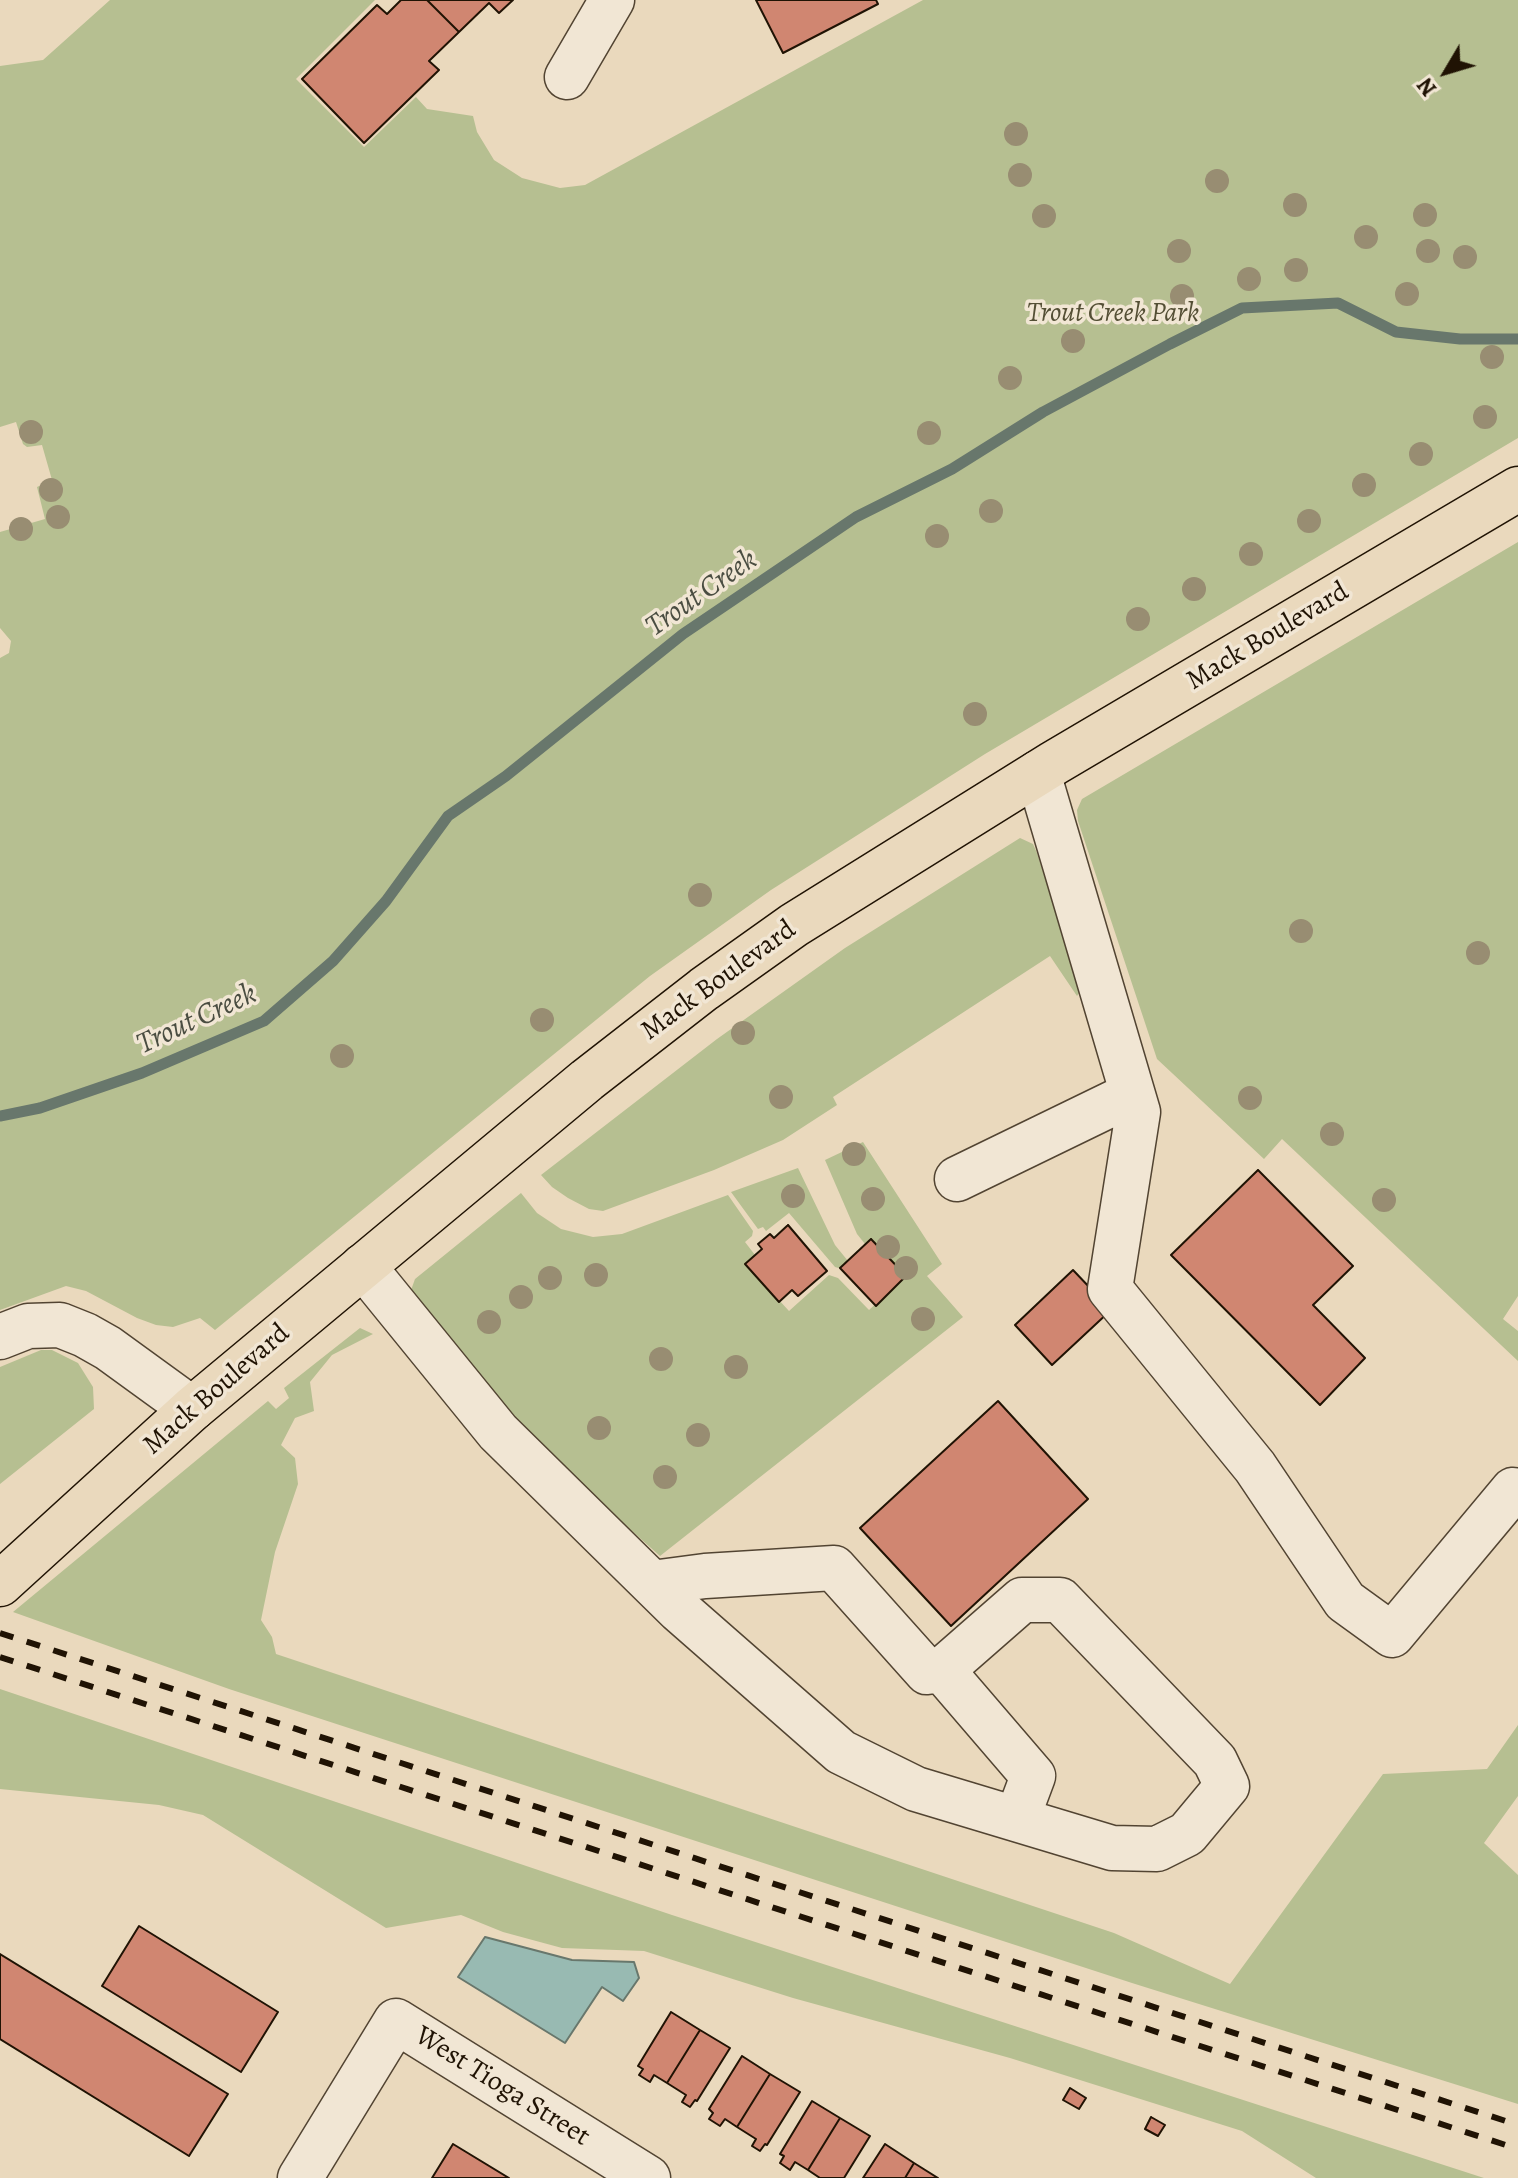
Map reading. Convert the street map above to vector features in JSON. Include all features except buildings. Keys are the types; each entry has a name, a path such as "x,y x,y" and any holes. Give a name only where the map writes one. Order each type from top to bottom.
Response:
{"main road":[{"name":"Mack Boulevard","path":"0,1584 192,1409 587,1080 704,989 794,925 1038,773 1518,489"}],"street":[{"path":"567,77 612,0"},
{"path":"1038,773 1138,1112 1110,1289 1255,1467 1345,1601 1392,1635 1513,1490"},
{"path":"957,1179 1132,1094"},
{"path":"363,1266 498,1432 652,1583 841,1752 916,1789 1112,1848 1157,1849 1187,1834 1227,1786 1215,1761 1060,1600 1022,1600 942,1670 927,1672 834,1568 705,1576 652,1583"},
{"path":"0,1337 28,1326 60,1325 108,1348 192,1409"},
{"path":"942,1670 1033,1776 1017,1819"},
{"name":"West Tioga Street","path":"300,2178 396,2021 648,2178"}],"green space":[{"name":"Trout Creek Park","path":"110,0 375,0 296,79 364,147 416,97 427,109 473,116 477,132 494,160 522,178 560,188 585,185 923,0 1518,0 1518,438 985,754 771,890 650,976 215,1330 200,1318 173,1327 156,1325 86,1291 66,1286 0,1310 0,658 9,653 11,641 0,628 0,532 45,519 37,487 52,480 42,445 27,447 23,444 16,422 0,427 0,66 43,60"},
{"path":"1518,542 1518,1296 1503,1319 1518,1331 1518,1361 1282,1139 1264,1159 1157,1059 1078,821 1077,810 1082,799"},
{"path":"1020,838 1033,844 1037,853 1076,975 1080,992 1077,996 1050,956 833,1097 837,1105 783,1140 714,1170 603,1211 589,1209 568,1198 541,1175 717,1039 845,948"},
{"path":"863,1142 942,1264 927,1276 963,1317 660,1556 606,1508 481,1382 410,1293 415,1279 521,1193 537,1213 561,1229 593,1237 622,1234 728,1195 753,1231 745,1242 755,1255 746,1264 789,1311 829,1275 838,1278 869,1310 906,1276 872,1239 865,1244 857,1234 825,1160"},
{"path":"798,1168 835,1245 848,1261 842,1269 835,1267 789,1213 766,1231 763,1227 758,1229 731,1192"},
{"path":"360,1328 373,1334 332,1355 310,1382 314,1411 295,1418 281,1445 295,1458 298,1484 275,1552 261,1620 272,1637 276,1654 1114,1933 1230,1984 1383,1774 1487,1769 1518,1725 1518,1796 1484,1843 1518,1875 1518,2104 1132,1983 229,1689 13,1612 268,1401 276,1409 289,1398 284,1388"},
{"path":"41,1350 52,1350 78,1363 93,1387 94,1409 0,1484 0,1367"},
{"path":"0,1689 672,1915 1484,2178 1316,2178 1242,2131 1010,2058 793,1998 644,1951 562,1948 503,1932 461,1915 386,1928 203,1815 159,1805 0,1789"}],"water":[{"path":"485,1937 572,1960 634,1962 639,1978 623,2001 602,1987 565,2043 458,1977"}],"waterway":[{"name":"Trout Creek","path":"0,1116 40,1108 142,1073 264,1021 333,961 386,901 448,816 506,776 683,634 856,517 952,469 1043,412 1170,344 1242,308 1338,303 1396,332 1460,339 1518,339"}],"railway":[{"path":"0,1633 1518,2125"},
{"path":"0,1657 1518,2149"}]}
